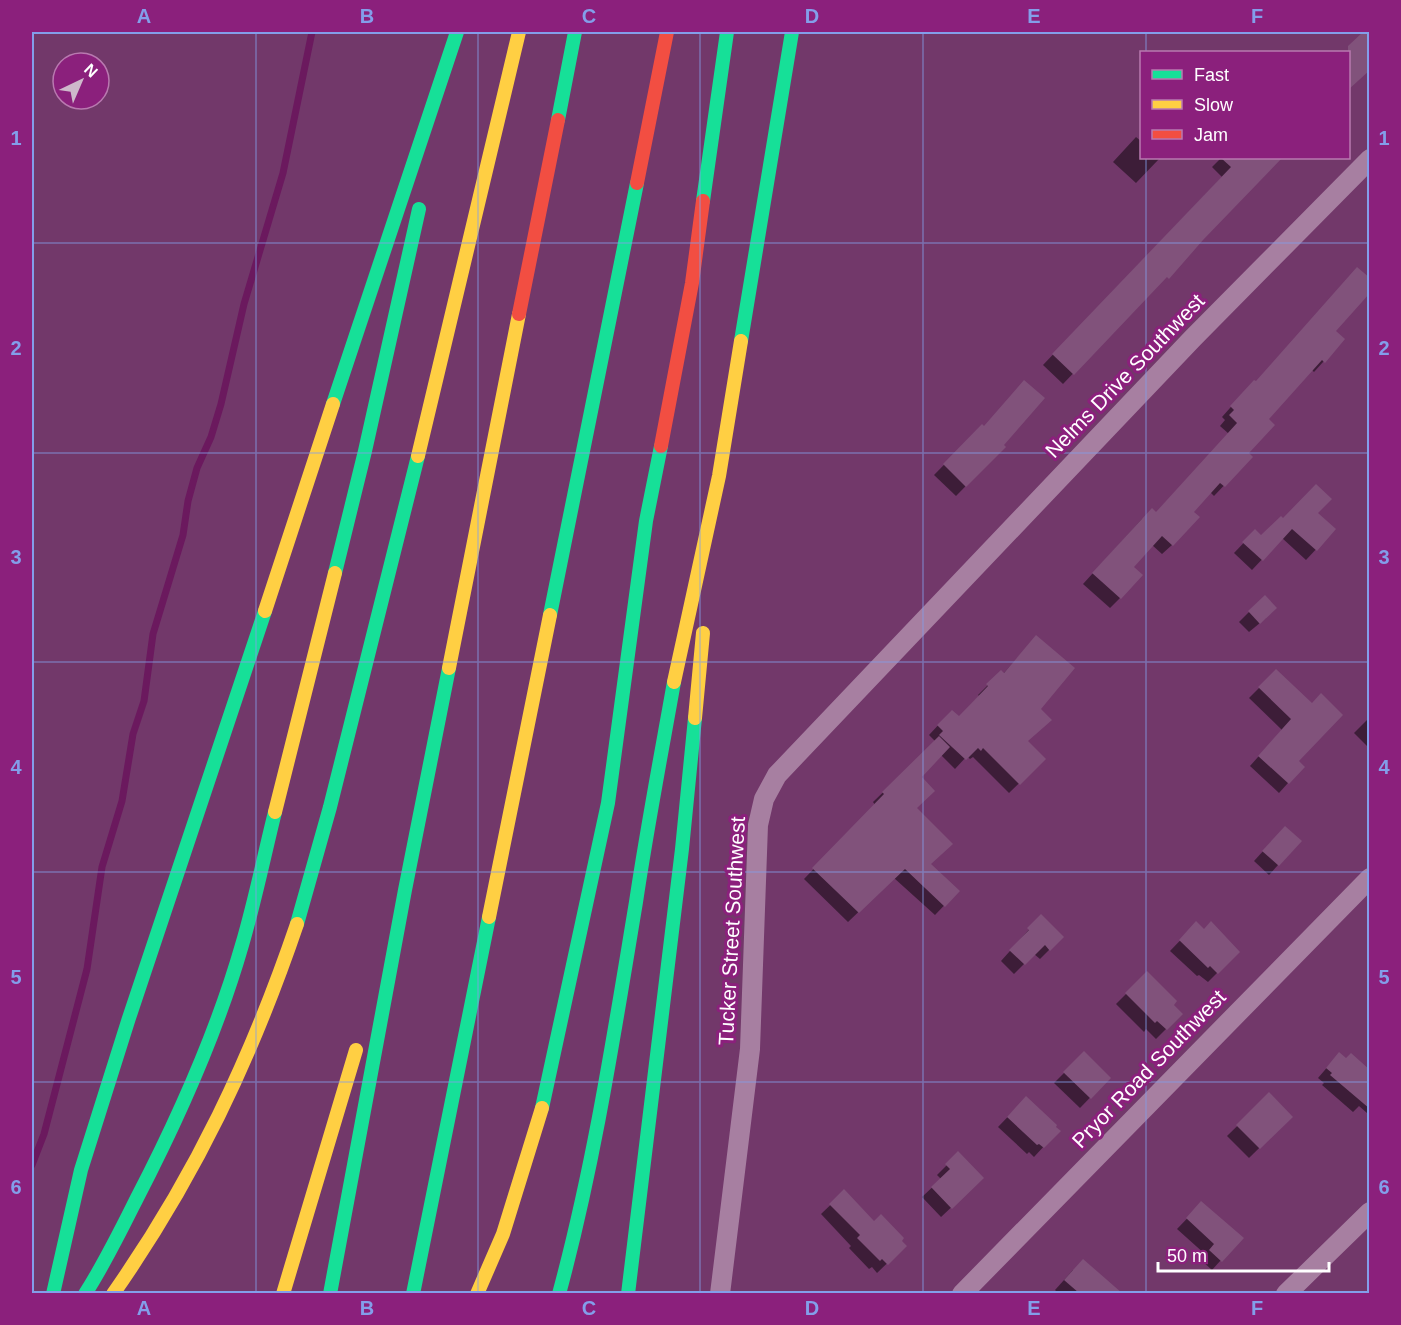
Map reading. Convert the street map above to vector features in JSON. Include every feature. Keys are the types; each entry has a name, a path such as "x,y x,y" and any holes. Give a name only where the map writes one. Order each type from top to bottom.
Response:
{"highway":[{"path":"432,148 458,32"},
{"path":"53,1293 81,1170 129,1018 458,32"},
{"path":"113,1293 142,1254 197,1161 234,1086 285,958 318,848 380,609 519,32"},
{"path":"330,1293 405,890 575,32"},
{"path":"413,1293 667,32"},
{"path":"477,1293 503,1234 545,1101 608,803 646,521 692,283 727,32"},
{"path":"559,1293 576,1231 602,1108 647,831 678,662 719,476 792,32"},
{"path":"85,1293 156,1164 199,1069 242,945 362,462 422,195"},
{"path":"708,592 719,476"},
{"path":"628,1293 682,849 705,616"},
{"path":"368,1014 405,890"},
{"path":"283,1293 361,1036"}],"street":[{"name":"Nelms Drive Southwest","path":"917,628 1193,339 1370,159"},
{"name":"Tucker Street Southwest","path":"720,1293 750,1049 758,825 764,799 777,775 917,628"},
{"name":"Pryor Road Southwest","path":"962,1293 1370,878"},
{"path":"1286,1293 1370,1212"}],"building":[{"path":"1363,32 1370,32 1370,70 1350,88 1350,51 1348,51 1348,46"},
{"path":"1222,159 1281,159 1169,279 1167,277 1074,375 1052,354 1231,167"},
{"path":"1357,267 1370,278 1370,293 1336,331 1345,339 1325,363 1322,360 1269,419 1275,425 1249,453 1253,457 1225,487 1220,483 1194,512 1200,517 1173,546 1162,536 1134,567 1143,575 1121,599 1092,573 1152,508 1156,512 1237,423 1229,415 1234,410 1230,406 1254,380 1256,381"},
{"path":"1024,380 1045,398 1004,445 1006,447 966,487 943,464 982,424 984,426"},
{"path":"1316,484 1332,499 1318,513 1336,529 1317,551 1292,529 1263,561 1242,542 1255,529 1261,535 1281,516 1283,518"},
{"path":"1265,595 1277,608 1260,624 1248,611"},
{"path":"1036,635 1075,668 1041,709 1052,720 1028,741 1046,759 1020,785 983,748 981,751 978,748 966,760 939,735 943,731 937,725 952,710 959,716 988,686 986,684 1001,670 1004,673"},
{"path":"1276,669 1312,703 1321,693 1343,715 1299,761 1305,767 1289,784 1258,756 1291,719 1258,687"},
{"path":"939,736 950,747 922,777 935,791 917,808 953,844 931,864 960,891 945,907 905,869 859,913 812,868 884,794 882,792"},
{"path":"1285,826 1302,841 1279,866 1262,851"},
{"path":"1041,914 1064,937 1050,951 1045,945 1025,965 1009,950"},
{"path":"1196,921 1204,929 1211,921 1240,952 1218,974 1210,966 1208,968 1179,940"},
{"path":"1147,971 1177,1001 1174,1005 1183,1014 1167,1030 1157,1021 1155,1023 1125,993"},
{"path":"1084,1051 1111,1078 1091,1099 1063,1072"},
{"path":"1339,1052 1346,1058 1351,1053 1370,1070 1370,1109 1330,1075 1332,1073 1326,1068"},
{"path":"1269,1092 1293,1117 1260,1149 1236,1125"},
{"path":"1026,1096 1061,1131 1044,1148 1037,1145 1007,1117"},
{"path":"958,1151 984,1178 952,1209 931,1187 950,1169 945,1164"},
{"path":"844,1189 874,1221 881,1214 904,1238 902,1241 907,1246 888,1265 882,1259 880,1261 857,1238 860,1235 829,1204"},
{"path":"1201,1201 1244,1238 1222,1262 1209,1250 1214,1244 1186,1218"},
{"path":"1083,1259 1122,1293 1079,1293 1064,1280"}],"waterway":[{"path":"32,1165 44,1134 87,969 102,867 122,801 133,734 144,701 153,634 183,535 188,501 197,468 211,437 221,404 244,304 283,173 312,32"}],"traffic: fast":[{"path":"333,404 457,32"},
{"path":"558,120 575,32"},
{"path":"703,201 727,32"},
{"path":"741,341 792,32"},
{"path":"550,615 637,183"},
{"path":"335,573 419,209"},
{"path":"542,1108 608,803 646,521 661,446"},
{"path":"297,924 330,807 418,456"},
{"path":"53,1294 81,1170 129,1018 265,611"},
{"path":"330,1294 449,668"},
{"path":"559,1294 583,1197 602,1099 674,682"},
{"path":"628,1294 682,849 695,718"},
{"path":"85,1294 153,1167 209,1042 242,945 275,812"},
{"path":"413,1294 489,917"}],"traffic: slow":[{"path":"418,456 519,32"},
{"path":"449,668 519,314"},
{"path":"674,682 719,476 741,341"},
{"path":"265,611 333,404"},
{"path":"275,812 335,573"},
{"path":"489,917 550,615"},
{"path":"695,718 703,633"},
{"path":"113,1294 170,1206 218,1116 260,1022 297,924"},
{"path":"283,1294 356,1050"},
{"path":"477,1294 503,1234 542,1108"}],"traffic: jam":[{"path":"637,183 667,32"},
{"path":"519,314 558,120"},
{"path":"661,446 692,283 703,201"}]}
